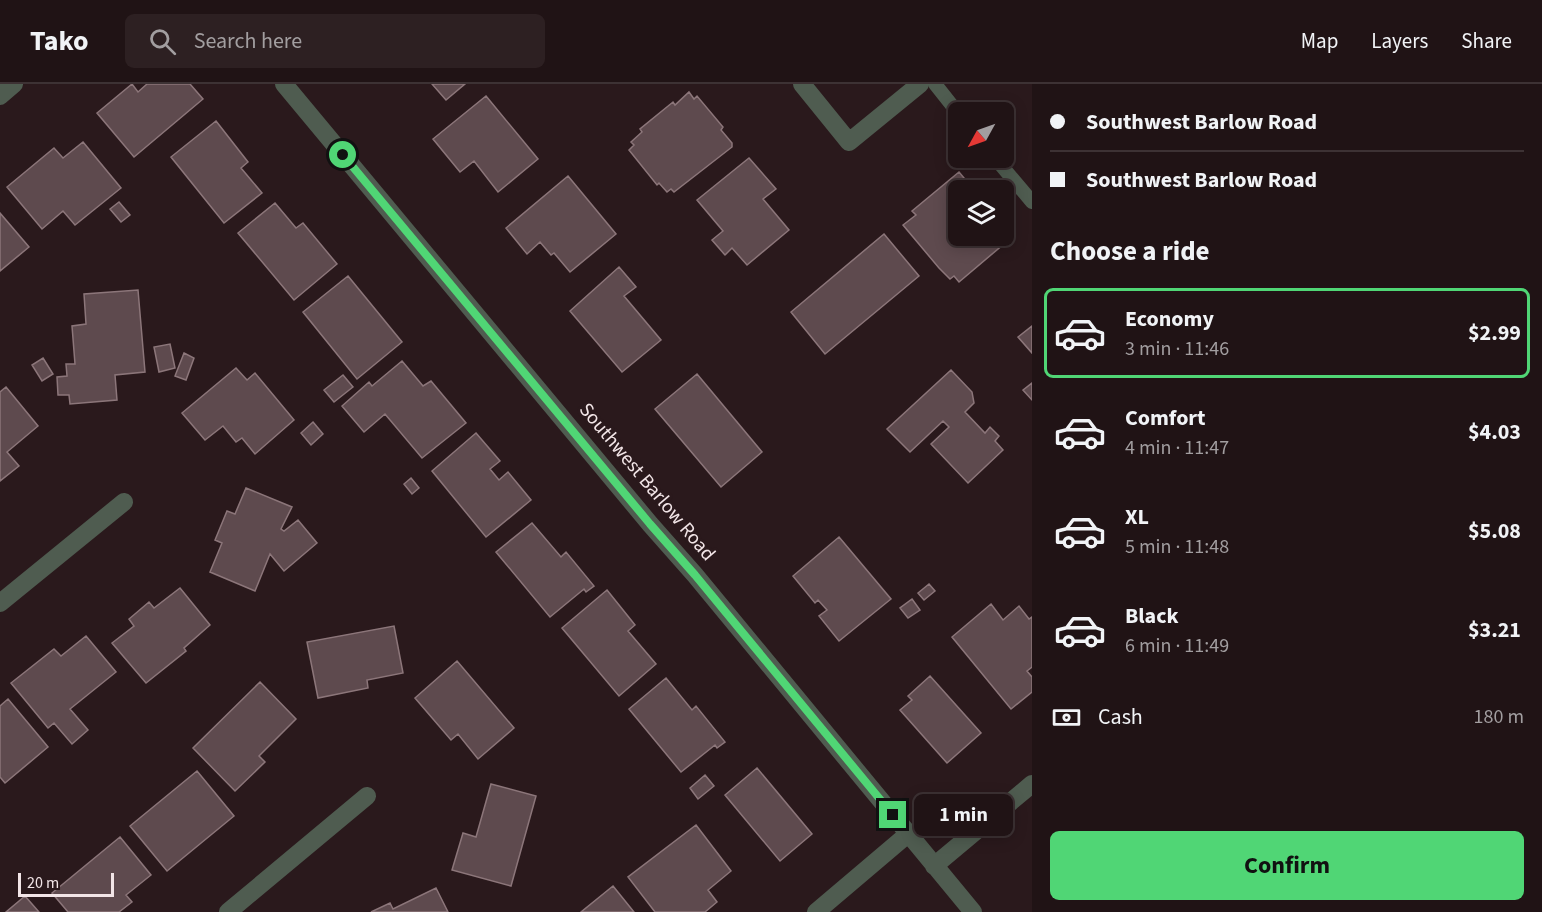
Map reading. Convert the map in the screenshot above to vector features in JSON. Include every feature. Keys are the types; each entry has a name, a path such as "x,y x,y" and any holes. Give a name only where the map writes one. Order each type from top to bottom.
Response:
{"street":[{"path":"0,96 14,84"},
{"name":"Southwest Barlow Road","path":"284,84 650,524 703,584 973,912"},
{"path":"801,84 849,142 920,84"},
{"path":"0,603 124,502"},
{"path":"934,866 1032,784"},
{"path":"228,912 367,796"},
{"path":"816,912 908,834"}],"lane":[{"path":"935,84 949,102"},
{"path":"1003,168 1032,202"}],"building":[{"path":"132,84 138,92 147,84 190,84 203,99 134,157 97,113"},
{"path":"432,84 465,84 446,100"},
{"path":"689,92 694,99 697,96 723,127 721,130 732,143 732,147 674,192 671,189 667,192 659,183 657,185 629,150 634,145 631,142 642,132 640,129 673,102 675,105"},
{"path":"486,96 538,159 498,192 474,161 460,172 433,139"},
{"path":"216,121 248,162 241,168 262,193 224,223 171,157"},
{"path":"83,142 121,188 75,225 63,211 42,229 7,187 54,148 63,158"},
{"path":"749,158 776,189 763,199 789,230 747,265 732,248 725,255 712,240 723,231 697,200"},
{"path":"959,172 966,180 949,180"},
{"path":"568,176 616,234 570,272 554,253 551,255 540,242 527,254 506,228"},
{"path":"948,181 948,246 1002,246 959,282 954,276 950,279 903,225 916,215 912,211"},
{"path":"119,202 130,215 121,222 110,209"},
{"path":"275,203 296,228 303,223 337,264 294,300 238,233"},
{"path":"0,213 29,247 0,271"},
{"path":"884,234 919,276 825,354 791,312"},
{"path":"619,267 636,287 624,296 661,340 622,372 570,311"},
{"path":"348,276 402,342 357,379 303,312"},
{"path":"138,290 145,372 115,375 117,400 70,404 69,395 58,395 57,377 67,376 66,364 75,364 72,326 86,324 84,294"},
{"path":"1032,326 1032,353 1018,337"},
{"path":"170,344 175,368 159,372 154,347"},
{"path":"184,353 194,358 186,380 175,376"},
{"path":"43,358 53,374 42,381 32,365"},
{"path":"402,361 423,386 431,381 466,423 422,458 385,414 364,432 342,406 369,382 372,386"},
{"path":"236,368 247,380 255,373 294,420 255,454 242,438 236,442 223,426 205,440 182,413"},
{"path":"951,370 972,392 974,403 965,412 985,433 990,427 999,436 995,441 1003,450 968,483 931,444 949,427 943,421 910,452 887,429"},
{"path":"697,374 762,452 721,487 655,409"},
{"path":"343,375 353,387 334,402 324,390"},
{"path":"1032,383 1032,400 1023,390"},
{"path":"6,387 38,426 7,452 19,466 0,481 0,392"},
{"path":"313,422 323,434 311,445 301,433"},
{"path":"476,433 500,461 490,469 499,480 508,472 531,500 486,537 432,471"},
{"path":"411,478 419,488 412,494 404,484"},
{"path":"246,488 292,507 281,529 284,531 298,520 317,543 284,571 270,554 255,591 210,572 222,543 215,540 227,511 235,514"},
{"path":"532,523 561,557 566,552 594,586 586,592 584,589 550,617 496,552"},
{"path":"839,537 891,599 839,641 819,616 827,610 818,600 815,603 793,576"},
{"path":"929,584 935,591 924,600 918,593"},
{"path":"180,588 210,625 184,648 186,651 146,683 112,643 134,626 129,619 149,602 154,608"},
{"path":"607,590 635,625 628,631 656,664 619,696 562,628"},
{"path":"912,599 920,610 908,618 900,608"},
{"path":"991,604 1003,620 1019,606 1029,619 1032,617 1032,667 1027,671 1032,677 1032,692 1011,709 952,637"},
{"path":"394,626 403,673 367,680 368,688 318,698 307,642"},
{"path":"86,636 116,672 70,709 88,730 72,744 54,723 48,728 11,683 54,649 61,656"},
{"path":"457,661 514,728 478,759 458,734 451,740 415,698"},
{"path":"930,676 981,733 947,763 900,710 912,700 908,696"},
{"path":"666,678 692,710 696,706 725,742 717,748 715,745 681,772 629,709"},
{"path":"260,682 296,719 259,756 265,762 235,791 193,748"},
{"path":"8,699 48,747 5,783 0,777 0,706"},
{"path":"757,768 812,834 780,861 725,795"},
{"path":"197,771 234,816 167,871 130,826"},
{"path":"705,775 714,786 698,799 690,788"},
{"path":"491,784 536,796 511,886 452,870 463,833 476,837"},
{"path":"696,825 731,871 708,890 717,902 705,912 655,912 628,877"},
{"path":"120,837 151,875 126,895 132,902 119,912 68,912 52,893"},
{"path":"613,886 634,912 581,912"},
{"path":"436,888 448,912 371,912 390,903 393,909"},
{"path":"25,896 39,912 6,912"}],"route":[{"path":"343,155 893,815"}]}
